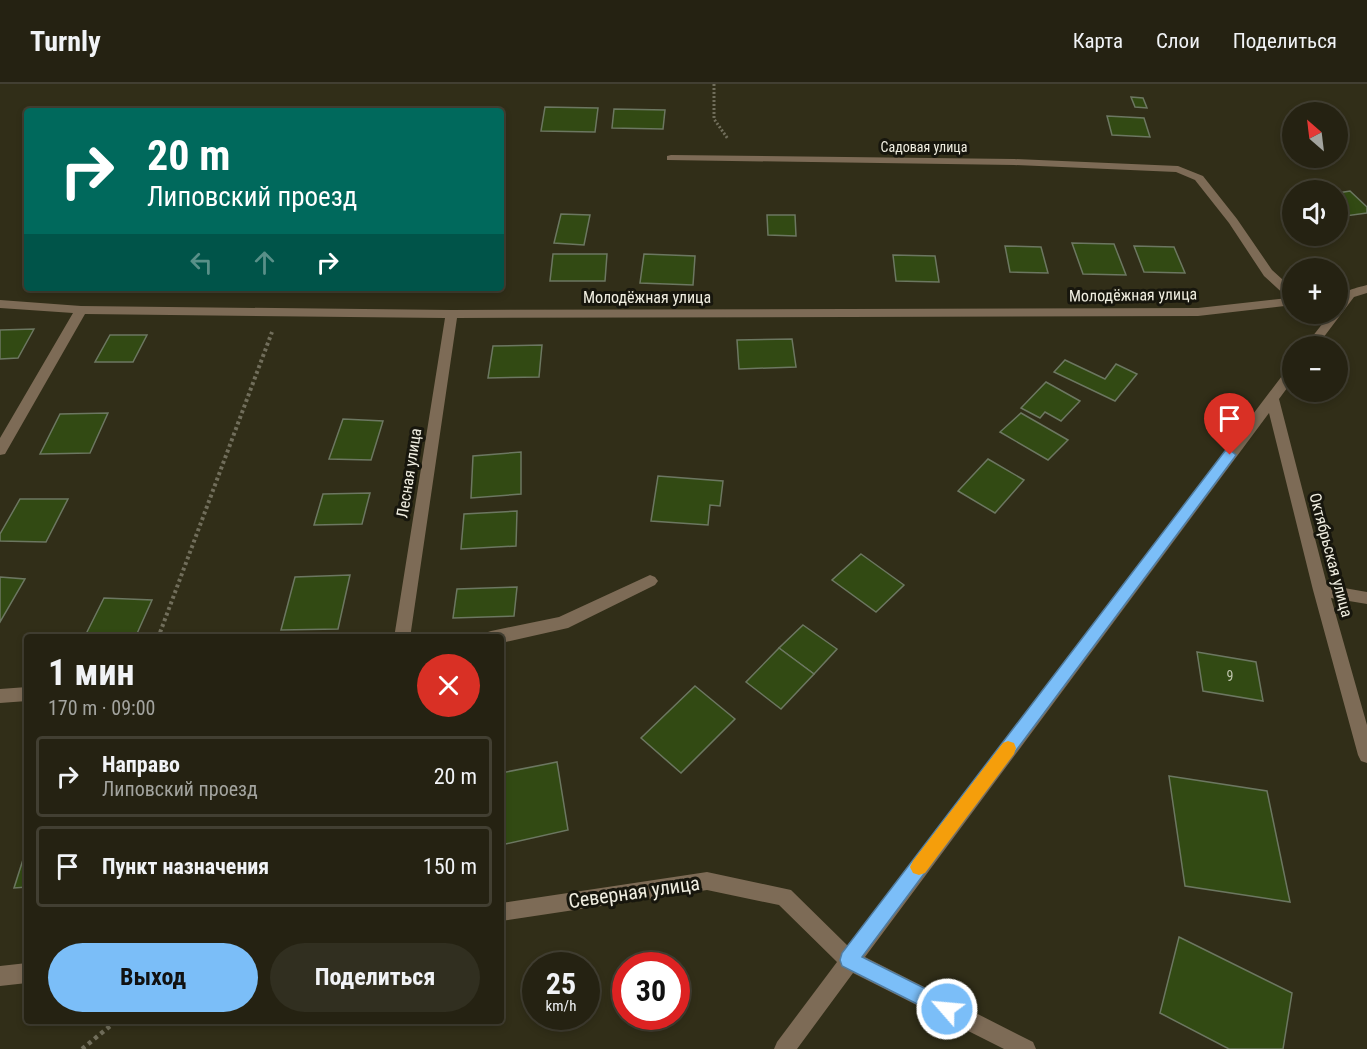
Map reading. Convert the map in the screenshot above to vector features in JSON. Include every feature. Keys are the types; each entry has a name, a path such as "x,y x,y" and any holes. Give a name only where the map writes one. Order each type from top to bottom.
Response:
{"street":[{"name":"Садовая улица","path":"671,158 1014,162 1178,169 1199,178 1233,221 1268,273 1282,286"},
{"path":"1348,294 1367,289"},
{"name":"Молодёжная улица","path":"0,304 81,310 452,314 1198,312 1282,302"},
{"path":"0,450 81,310"},
{"name":"Лесная улица","path":"403,634 452,314"},
{"path":"1319,336 1328,324"},
{"path":"784,1049 1282,386"},
{"name":"Октябрьская улица","path":"1272,399 1321,590 1367,755"},
{"path":"504,635 562,623 650,581"},
{"path":"1321,590 1367,598"},
{"path":"0,696 24,694"},
{"name":"Северная улица","path":"504,912 707,880 784,897 849,960 1026,1049"},
{"path":"0,976 24,973"}],"path":[{"path":"714,84 714,119 742,160"},
{"path":"159,634 279,312"},
{"path":"82,1049 113,1024"}],"building":[{"path":"1131,97 1143,98 1147,108 1135,107"},
{"path":"545,107 598,108 595,132 541,131"},
{"path":"614,109 665,110 663,129 612,128"},
{"path":"1107,116 1144,118 1150,137 1112,135"},
{"path":"1348,191 1367,207 1367,213 1348,216"},
{"path":"561,214 590,215 584,245 554,243"},
{"path":"767,215 795,215 796,236 768,235"},
{"path":"1072,243 1114,244 1126,275 1083,274"},
{"path":"1005,246 1041,247 1048,273 1010,272"},
{"path":"1134,246 1174,247 1185,273 1144,272"},
{"path":"553,254 607,254 605,281 550,281"},
{"path":"644,254 695,256 693,285 640,283"},
{"path":"893,255 935,256 939,282 896,281"},
{"path":"34,329 18,358 0,359 0,330"},
{"path":"110,335 147,335 133,362 95,362"},
{"path":"792,339 796,367 739,369 737,340"},
{"path":"542,345 539,377 488,378 493,346"},
{"path":"1065,360 1105,379 1116,364 1137,374 1115,401 1054,372"},
{"path":"1046,382 1080,401 1061,421 1045,412 1040,418 1021,408"},
{"path":"108,413 90,453 40,454 60,414"},
{"path":"1021,413 1068,440 1048,460 1000,432"},
{"path":"343,419 383,421 371,460 329,459"},
{"path":"521,452 521,494 471,498 473,456"},
{"path":"988,459 1024,480 995,513 958,491"},
{"path":"658,476 723,481 720,506 710,505 708,525 651,521"},
{"path":"370,493 362,524 314,525 323,494"},
{"path":"20,499 68,499 46,542 0,541 0,534"},
{"path":"517,511 516,546 461,549 464,514"},
{"path":"861,554 904,585 876,612 832,580"},
{"path":"350,575 338,629 281,630 295,577"},
{"path":"0,577 25,579 0,622"},
{"path":"517,587 514,616 453,618 457,589"},
{"path":"104,598 152,600 137,634 86,634"},
{"path":"803,625 837,649 814,674 779,648"},
{"path":"779,648 814,674 781,709 746,682"},
{"path":"1197,652 1256,662 1263,701 1203,691"},
{"path":"695,686 735,719 681,773 641,738"},
{"path":"557,762 568,830 504,844 504,772"},
{"path":"1169,776 1267,791 1290,902 1185,886"},
{"path":"24,856 24,887 14,888"},
{"path":"1179,937 1292,993 1283,1049 1229,1049 1160,1013"}],"slow traffic":[{"path":"919,867 1008,748"}],"route":[{"path":"947,1009 849,960 1230,455"}]}
